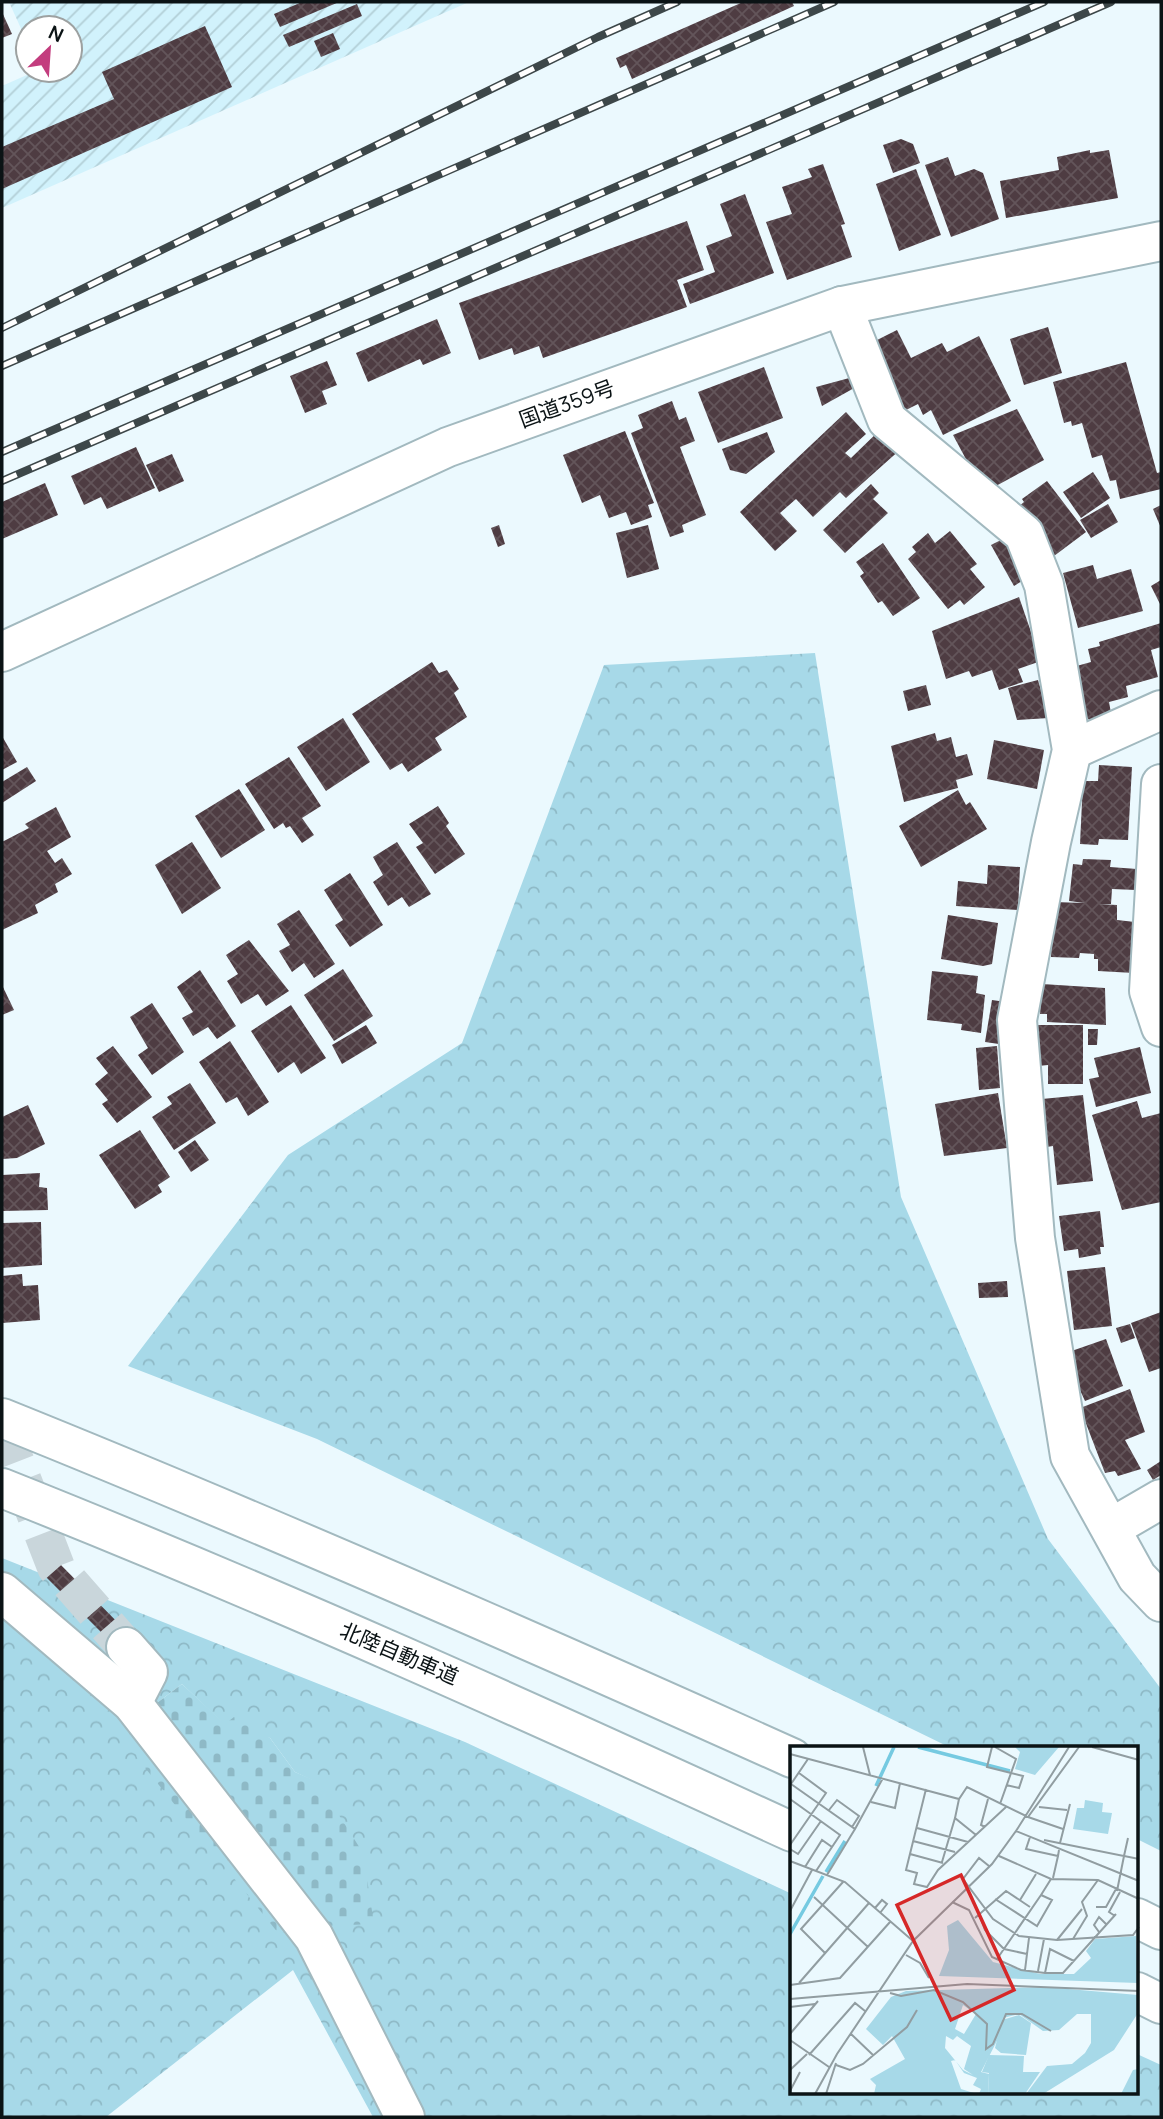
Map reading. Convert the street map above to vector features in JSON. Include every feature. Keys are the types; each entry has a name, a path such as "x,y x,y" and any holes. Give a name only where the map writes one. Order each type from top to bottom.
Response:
{"main road":[{"name":"国道359号","path":"2,652 448,447 842,306 1161,241"},
{"path":"842,306 887,420 1024,534 1044,585 1072,750 1051,842 1017,1020 1035,1238 1070,1456 1137,1577 1161,1602"},
{"path":"1072,750 1161,710"},
{"path":"1161,784 1149,991 1161,1027"},
{"path":"2,1418 253,1521 790,1757"},
{"name":"北陸自動車道","path":"2,1488 177,1558 495,1696 790,1831"},
{"path":"1111,1528 1161,1499"},
{"path":"2,1592 132,1703 314,1937 405,2117"},
{"path":"126,1647 148,1672 132,1703"},
{"path":"1138,1918 1161,1930"},
{"path":"1138,1992 1161,2004"}],"shaded area":[{"path":"9,2 469,2 2,208 2,86 14,81 14,84 84,84 84,14 14,14"}],"green space":[{"path":"815,653 901,1197 1048,1539 1161,1689 1161,1851 1138,1840 1138,1746 947,1746 317,1439 128,1366 288,1155 462,1043 604,665"},
{"path":"2,1558 465,1742 790,1893 790,2094 1138,2094 1138,2054 1161,2065 1161,2117 373,2117 293,1970 106,2117 2,2117","holes":["182,1684 225,1725 270,1738 295,1772 318,1783 137,1718"]},
{"path":"182,1684 225,1724 234,1717 270,1738 295,1772 318,1782 363,1853 374,1924 322,1926 137,1718"},
{"path":"127,1727 292,1929 279,1934 117,1733"}],"building":[{"path":"302,2 339,2 280,27 274,14"},
{"path":"743,2 792,2 794,6 632,79 626,65 620,68 616,58"},
{"path":"357,4 362,16 289,47 283,35"},
{"path":"2,12 12,34 2,38"},
{"path":"205,26 232,87 2,189 2,147 114,99 102,72"},
{"path":"333,33 340,49 321,57 314,41"},
{"path":"901,139 913,144 920,163 893,173 883,145"},
{"path":"1090,150 1090,153 1109,150 1118,198 1006,218 1000,181 1059,170 1057,157"},
{"path":"948,157 955,176 974,169 983,173 999,219 951,237 925,165"},
{"path":"823,164 845,224 841,225 852,257 787,280 766,222 792,214 782,187 812,177 808,169"},
{"path":"916,169 941,235 899,251 876,184"},
{"path":"745,194 774,273 690,304 683,284 715,272 706,246 732,236 720,204"},
{"path":"687,221 704,270 677,280 687,307 543,358 539,346 514,355 512,348 479,360 459,303"},
{"path":"437,319 451,353 423,365 420,359 368,382 356,353"},
{"path":"1048,327 1062,373 1024,385 1010,339"},
{"path":"897,330 911,358 942,343 947,352 979,336 1011,401 943,435 931,410 923,415 918,404 900,413 867,345"},
{"path":"327,361 337,385 322,391 327,404 305,413 290,376"},
{"path":"1126,362 1157,473 1161,472 1161,489 1120,499 1116,480 1110,481 1102,455 1092,458 1082,423 1072,426 1071,421 1064,423 1053,382"},
{"path":"764,367 783,418 718,443 698,392"},
{"path":"853,377 856,387 822,406 816,387"},
{"path":"672,401 679,420 686,417 695,441 680,447 706,515 682,525 684,532 670,537 631,433 643,428 638,415"},
{"path":"1017,409 1044,460 994,487 982,489 953,435"},
{"path":"846,412 866,434 845,453 851,458 883,427 902,448 846,498 840,492 813,517 796,499 780,513 797,531 775,551 740,512"},
{"path":"625,431 654,503 648,505 652,517 631,525 626,512 609,518 600,495 582,503 563,455"},
{"path":"767,432 775,452 746,474 730,470 722,449"},
{"path":"136,447 155,488 107,509 101,497 84,505 71,476"},
{"path":"172,454 184,481 159,492 146,465"},
{"path":"1093,472 1110,498 1081,518 1063,492"},
{"path":"1047,481 1086,532 1054,556 1018,507 1024,502 1022,499"},
{"path":"45,483 58,515 2,539 2,502"},
{"path":"871,484 879,493 873,499 888,513 845,553 823,530"},
{"path":"1108,504 1118,522 1091,538 1080,520"},
{"path":"1161,505 1161,528 1153,509"},
{"path":"499,525 505,544 498,547 491,528"},
{"path":"648,525 659,569 627,578 616,533"},
{"path":"950,531 977,564 970,569 985,587 964,605 960,600 948,609 908,559 916,552 912,547 928,533 935,543"},
{"path":"1009,536 1033,574 1014,586 991,545"},
{"path":"883,543 920,598 893,616 882,601 878,603 860,576 864,573 856,562"},
{"path":"1093,565 1097,579 1131,569 1143,611 1078,628 1063,573"},
{"path":"1161,580 1161,606 1151,586"},
{"path":"1019,597 1041,661 1018,669 1023,682 999,690 992,670 972,677 969,671 946,679 932,631"},
{"path":"1161,623 1161,647 1151,650 1158,677 1126,686 1128,697 1109,702 1111,713 1093,723 1087,718 1073,667 1091,662 1088,649 1100,646 1099,642"},
{"path":"432,662 439,673 447,670 459,689 454,693 467,717 435,738 442,750 408,772 402,763 390,770 352,714"},
{"path":"1038,680 1049,718 1017,720 1008,688"},
{"path":"926,685 931,705 908,711 903,691"},
{"path":"343,718 370,762 326,791 297,747"},
{"path":"935,733 937,741 951,737 956,757 967,754 973,775 956,780 958,788 904,802 891,746"},
{"path":"2,736 17,762 2,770"},
{"path":"994,740 1044,750 1037,789 987,779"},
{"path":"289,757 321,806 302,818 314,835 302,843 290,826 286,828 283,823 274,829 245,784"},
{"path":"1099,765 1132,767 1128,840 1099,839 1098,845 1080,844 1083,781 1098,781"},
{"path":"27,767 36,781 2,803 2,782"},
{"path":"239,789 265,830 221,858 195,816"},
{"path":"958,790 966,805 970,802 987,829 921,867 899,826"},
{"path":"438,806 449,823 446,826 465,854 435,874 416,847 423,843 409,824"},
{"path":"56,807 71,837 47,851 55,863 62,858 72,874 55,884 58,892 35,905 38,913 2,930 2,842 29,828 25,824"},
{"path":"192,842 221,888 182,914 155,865"},
{"path":"397,842 431,894 409,907 402,897 388,906 373,882 383,875 373,857"},
{"path":"1083,859 1111,860 1110,867 1137,869 1136,890 1112,889 1111,904 1099,904 1117,905 1117,920 1135,922 1134,973 1098,971 1098,959 1094,959 1094,954 1080,953 1079,958 1051,957 1053,902 1085,903 1069,901 1073,864 1082,865"},
{"path":"988,865 1020,867 1018,910 956,906 958,881 987,884"},
{"path":"350,873 383,925 350,947 335,925 343,920 324,890"},
{"path":"299,910 335,964 314,978 304,963 292,972 279,951 290,945 277,924"},
{"path":"948,915 998,923 992,964 983,966 941,959"},
{"path":"249,940 289,991 266,1006 258,994 241,1004 227,981 238,974 226,955"},
{"path":"343,969 373,1016 334,1041 304,995"},
{"path":"200,970 236,1026 217,1039 208,1027 193,1036 182,1018 193,1012 177,987"},
{"path":"932,971 978,976 976,993 985,995 981,1033 961,1030 962,1024 927,1020"},
{"path":"1042,984 1105,988 1106,1025 1047,1022 1047,1014 1040,1014"},
{"path":"2,985 14,1010 2,1015"},
{"path":"992,1000 1006,1002 999,1044 985,1042"},
{"path":"152,1003 184,1052 152,1075 138,1055 148,1048 130,1017"},
{"path":"291,1005 326,1058 301,1074 294,1062 278,1073 251,1031"},
{"path":"366,1025 377,1043 342,1064 332,1045"},
{"path":"1038,1025 1083,1025 1083,1084 1048,1084 1048,1065 1038,1066"},
{"path":"1088,1029 1098,1029 1097,1045 1088,1045"},
{"path":"230,1041 269,1102 248,1116 237,1097 226,1103 199,1062"},
{"path":"113,1046 152,1097 117,1123 102,1104 108,1100 95,1084 108,1073 96,1058"},
{"path":"997,1046 1000,1088 979,1090 976,1048"},
{"path":"1140,1047 1151,1093 1096,1107 1089,1079 1099,1077 1094,1058"},
{"path":"190,1083 216,1123 174,1150 152,1117 172,1104 167,1097"},
{"path":"998,1093 1007,1148 944,1156 935,1104"},
{"path":"1083,1095 1093,1181 1057,1185 1053,1146 1047,1147 1042,1099"},
{"path":"1137,1101 1142,1118 1161,1113 1161,1202 1122,1210 1092,1115"},
{"path":"28,1105 45,1144 17,1158 2,1159 2,1117"},
{"path":"140,1130 170,1177 158,1185 162,1192 135,1209 99,1155"},
{"path":"195,1140 209,1160 191,1172 178,1152"},
{"path":"40,1173 39,1187 47,1188 48,1210 2,1211 2,1175"},
{"path":"1100,1211 1104,1247 1100,1247 1101,1254 1079,1258 1078,1249 1064,1251 1059,1216"},
{"path":"41,1222 42,1265 2,1268 2,1223"},
{"path":"1105,1267 1112,1326 1074,1330 1067,1271"},
{"path":"22,1274 23,1286 38,1285 40,1320 2,1323 2,1276"},
{"path":"1007,1281 1008,1297 979,1298 978,1283"},
{"path":"1161,1312 1161,1368 1149,1372 1131,1323"},
{"path":"1130,1324 1135,1338 1121,1343 1116,1328"},
{"path":"1106,1339 1123,1386 1085,1401 1063,1354"},
{"path":"1130,1389 1145,1432 1125,1440 1141,1469 1118,1476 1115,1471 1105,1473 1080,1408"},
{"path":"1161,1461 1161,1475 1153,1480 1147,1470"},
{"path":"55,1559 133,1638 120,1651 42,1573"}],"tunnel":[{"path":"2,1427 56,1567 126,1647"}],"railway":[{"path":"2,328 598,37 677,2"},
{"path":"2,366 834,2"},
{"path":"2,452 1044,2"},
{"path":"2,481 1111,2"}]}
